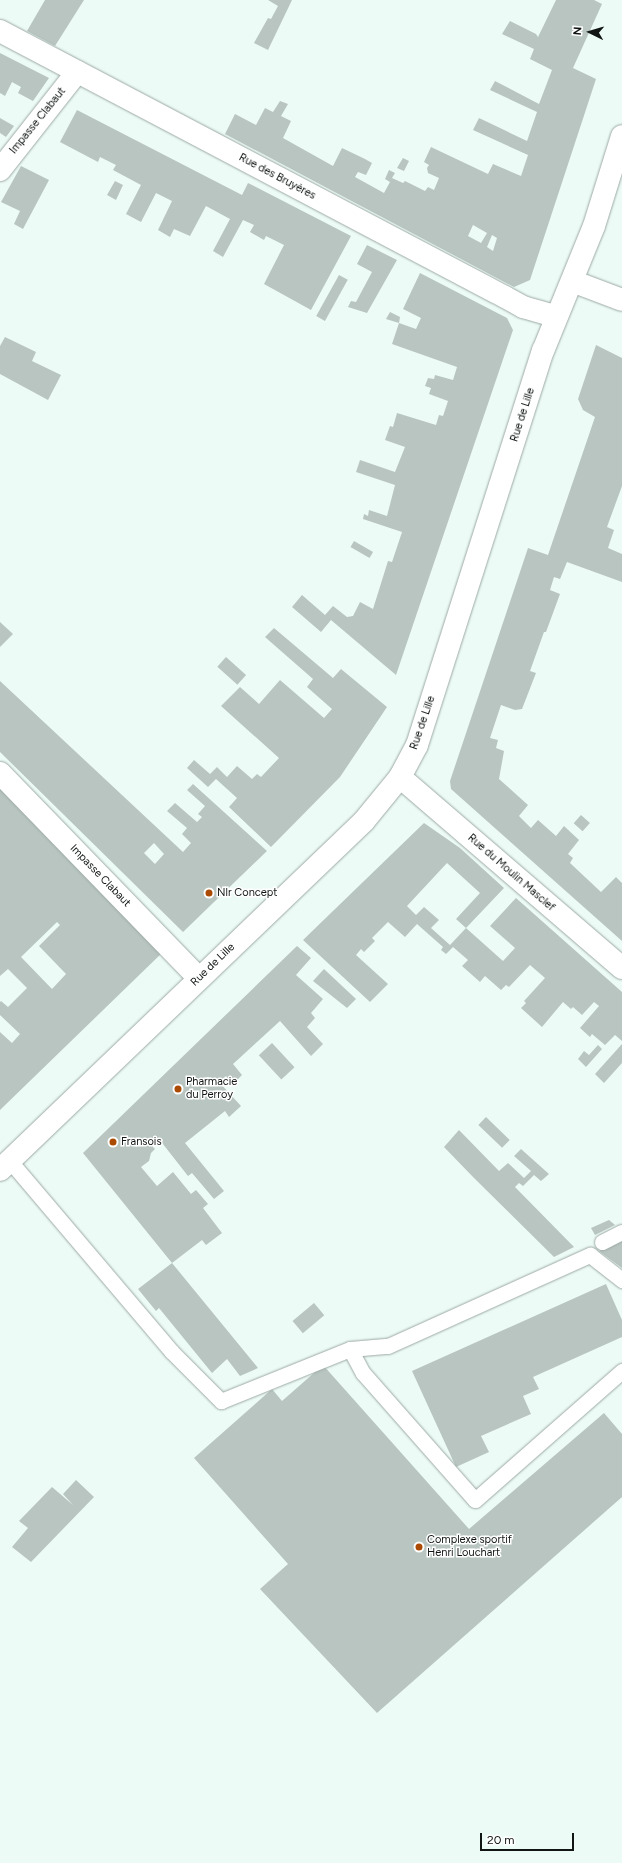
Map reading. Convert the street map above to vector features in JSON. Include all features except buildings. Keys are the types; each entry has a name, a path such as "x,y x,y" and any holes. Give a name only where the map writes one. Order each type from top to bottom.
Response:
{"street":[{"name":"Rue des Bruyères","path":"0,31 523,307 557,317"},
{"name":"Impasse Clabaut","path":"0,170 77,72"},
{"name":"Rue de Lille","path":"5,1166 364,821 400,777 417,745 543,351 594,226 622,136"},
{"path":"572,281 622,300"},
{"name":"Impasse Clabaut","path":"0,773 199,978"},
{"name":"Rue du Moulin Masclef","path":"400,777 622,968"}],"lane":[{"path":"5,1166 171,1351 221,1401 350,1350 388,1346 590,1255 622,1280"},
{"path":"602,1242 622,1232"},
{"path":"350,1350 363,1373 475,1500 622,1371"}],"place":[{"name":"Nlr Concept","path":"209,893"},
{"name":"Pharmacie du Perroy","path":"178,1089"},
{"name":"Fransois","path":"113,1142"},
{"name":"Complexe sportif Henri Louchart","path":"419,1547"}]}
